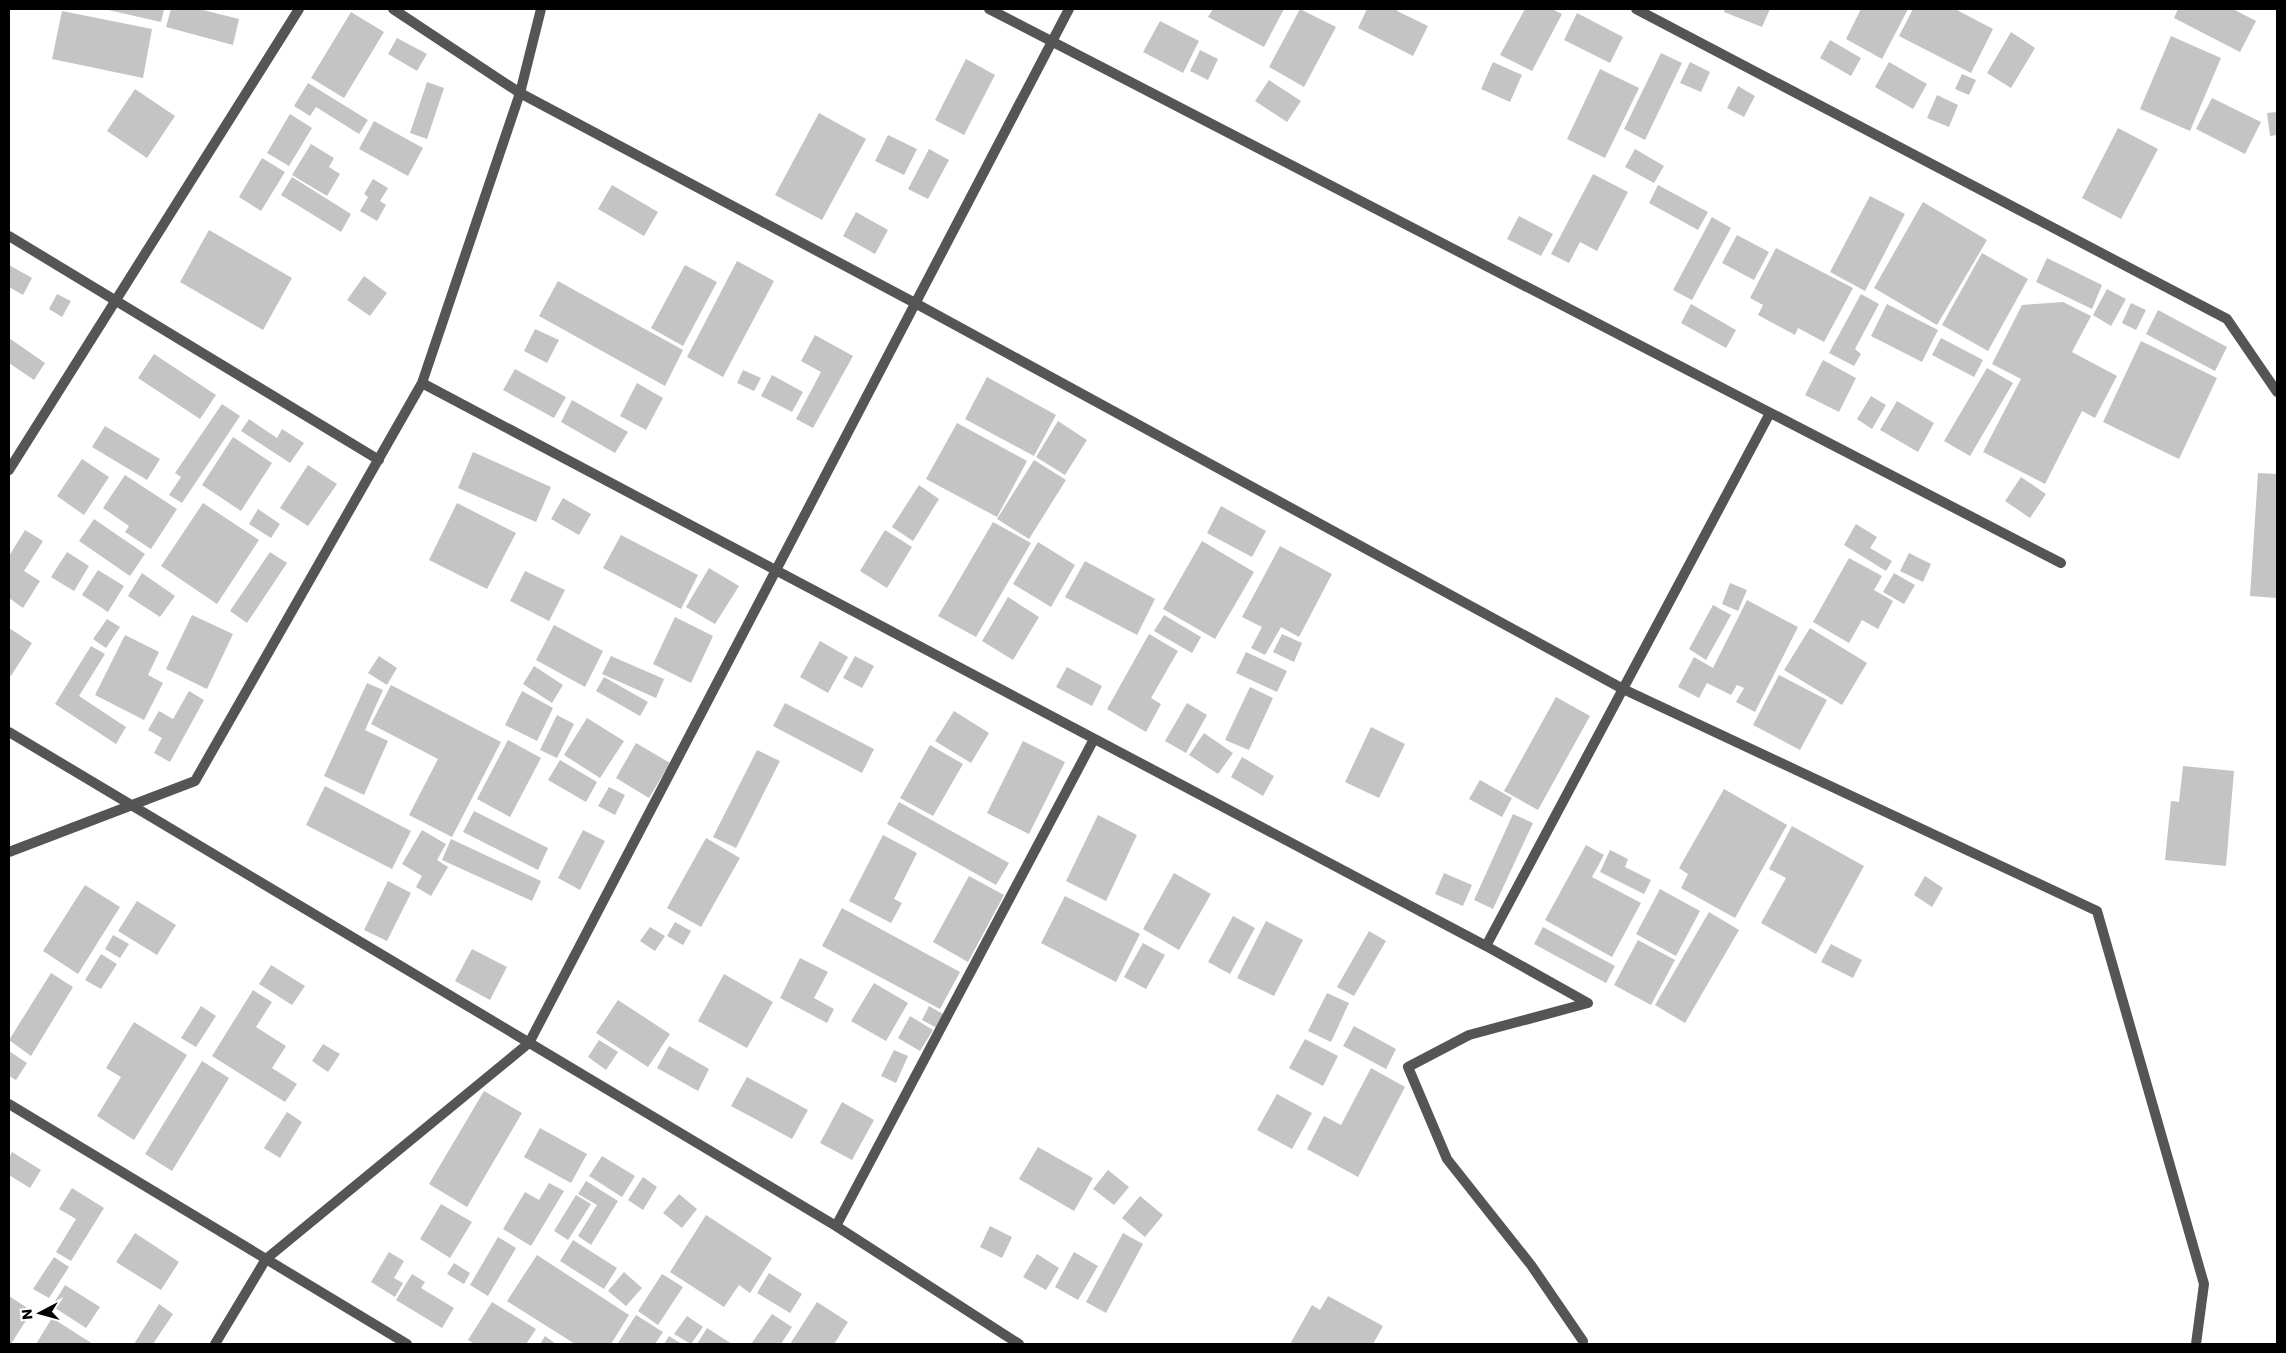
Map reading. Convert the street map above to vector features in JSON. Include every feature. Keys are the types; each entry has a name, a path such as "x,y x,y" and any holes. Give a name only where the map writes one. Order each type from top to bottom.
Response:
{"street":[{"path":"9,470 299,9"},
{"path":"393,9 520,93 915,302 1623,689 2097,911 2204,1284 2196,1344"},
{"path":"9,852 196,781 422,383 520,93 541,9"},
{"path":"989,9 2060,563"},
{"path":"215,1344 266,1259 529,1043 1069,9"},
{"path":"1636,9 2227,320 2277,392"},
{"path":"9,236 379,460"},
{"path":"422,383 1486,946 1588,1003 1469,1035 1408,1067 1447,1159 1531,1265 1583,1341"},
{"path":"1486,946 1770,413"},
{"path":"9,732 836,1226 1019,1344"},
{"path":"836,1226 1094,739"},
{"path":"9,1104 407,1344"}],"building":[{"path":"104,9 164,9 161,22"},
{"path":"171,9 199,9 239,19 233,45 166,27"},
{"path":"1213,9 1284,9 1264,47 1208,17"},
{"path":"1300,9 1336,27 1304,87 1269,67"},
{"path":"1367,9 1398,9 1397,11 1428,26 1413,56 1358,28"},
{"path":"1525,9 1552,9 1562,14 1532,71 1500,55"},
{"path":"1725,9 1770,9 1762,27 1724,12"},
{"path":"1861,9 1908,9 1882,59 1846,39"},
{"path":"1913,9 1955,9 1993,29 1971,73 1899,36"},
{"path":"2178,9 2233,9 2256,21 2240,52 2174,18"},
{"path":"62,11 152,29 143,78 52,59"},
{"path":"351,12 384,32 344,98 311,78"},
{"path":"1577,13 1623,37 1610,63 1564,40"},
{"path":"1160,21 1199,41 1183,73 1143,52"},
{"path":"2011,32 2035,48 2011,88 1987,73"},
{"path":"2171,36 2221,58 2190,131 2140,109"},
{"path":"397,38 427,54 417,71 388,54"},
{"path":"1830,40 1861,58 1851,76 1820,58"},
{"path":"1200,50 1218,59 1208,80 1190,71"},
{"path":"1661,53 1682,63 1645,140 1624,129"},
{"path":"966,59 995,75 964,135 935,120"},
{"path":"1493,62 1522,75 1510,102 1481,89"},
{"path":"1690,62 1710,72 1701,92 1680,83"},
{"path":"1889,62 1927,84 1913,109 1875,87"},
{"path":"1600,69 1639,88 1605,158 1567,139"},
{"path":"1962,74 1976,80 1969,95 1955,89"},
{"path":"1269,80 1301,101 1287,122 1255,101"},
{"path":"427,82 444,88 427,139 410,133"},
{"path":"308,83 368,120 359,134 316,107 310,116 294,106"},
{"path":"1738,86 1755,96 1744,117 1727,108"},
{"path":"135,89 175,116 147,158 107,131"},
{"path":"1937,95 1958,105 1949,127 1927,118"},
{"path":"2212,98 2261,122 2245,154 2196,129"},
{"path":"2277,112 2277,135 2270,136 2267,113"},
{"path":"819,113 866,139 822,220 775,195"},
{"path":"290,114 312,128 289,166 267,153"},
{"path":"374,121 423,148 408,176 359,149"},
{"path":"2118,128 2158,149 2121,219 2082,198"},
{"path":"888,135 917,149 904,175 875,161"},
{"path":"311,144 334,158 329,167 340,174 327,196 292,175"},
{"path":"929,149 949,160 928,199 908,189"},
{"path":"1635,149 1664,166 1654,183 1625,167"},
{"path":"262,158 285,172 261,211 239,197"},
{"path":"1593,174 1628,192 1597,251 1580,242 1569,263 1551,254"},
{"path":"292,177 351,214 341,232 281,195"},
{"path":"373,179 388,188 380,201 386,205 377,221 360,211 368,197 364,194"},
{"path":"612,185 658,212 644,236 598,209"},
{"path":"1658,185 1708,212 1698,230 1649,203"},
{"path":"1870,196 1905,214 1865,291 1830,272"},
{"path":"1923,202 1987,240 1937,325 1874,288"},
{"path":"856,212 888,230 875,254 843,236"},
{"path":"1519,216 1553,234 1541,256 1507,239"},
{"path":"1712,217 1731,228 1692,300 1673,290"},
{"path":"209,230 292,278 263,330 180,282"},
{"path":"1737,235 1769,252 1754,280 1722,263"},
{"path":"1776,248 1853,288 1824,342 1798,328 1795,335 1758,315 1763,305 1750,298"},
{"path":"1982,253 2028,279 1988,351 1942,325"},
{"path":"2047,258 2102,285 2092,309 2036,282"},
{"path":"737,261 774,281 723,377 687,357"},
{"path":"9,265 32,278 23,295 9,287"},
{"path":"685,265 717,282 683,346 651,328"},
{"path":"364,276 387,293 370,316 347,300"},
{"path":"558,281 683,350 665,386 539,316"},
{"path":"2107,289 2126,299 2111,326 2093,315"},
{"path":"57,294 71,301 62,317 49,309"},
{"path":"1861,294 1879,304 1855,349 1861,354 1854,366 1829,353"},
{"path":"2063,302 2091,316 2072,352 2117,376 2095,418 2082,411 2045,484 1983,452 2021,379 1992,364 2022,305"},
{"path":"2131,303 2146,310 2136,330 2122,323"},
{"path":"1691,304 1736,330 1726,348 1681,323"},
{"path":"1887,304 1938,330 1922,362 1871,336"},
{"path":"2158,310 2227,347 2215,371 2146,334"},
{"path":"535,329 559,340 547,363 524,351"},
{"path":"815,335 853,356 813,428 796,419 821,372 801,361"},
{"path":"9,338 45,363 34,380 9,363"},
{"path":"1941,338 1983,360 1974,377 1932,355"},
{"path":"2141,341 2217,378 2179,459 2103,422"},
{"path":"154,354 216,395 200,419 138,378"},
{"path":"1823,360 1856,378 1839,412 1805,395"},
{"path":"1987,368 2013,383 1970,456 1944,441"},
{"path":"515,369 566,397 554,418 503,390"},
{"path":"743,370 761,378 754,391 737,383"},
{"path":"772,375 803,392 792,412 761,396"},
{"path":"987,377 1056,415 1034,456 965,419"},
{"path":"637,383 663,398 646,430 620,416"},
{"path":"1871,396 1886,405 1872,429 1857,419"},
{"path":"572,400 628,432 615,453 561,422"},
{"path":"1897,401 1934,423 1918,452 1880,430"},
{"path":"222,404 240,416 182,503 169,495 181,477 175,473"},
{"path":"249,419 277,438 282,429 304,443 290,463 241,431"},
{"path":"1058,421 1087,440 1065,475 1036,457"},
{"path":"957,423 1027,461 997,517 926,479"},
{"path":"105,426 160,459 147,480 92,447"},
{"path":"233,437 272,463 241,511 202,485"},
{"path":"473,452 551,487 536,522 458,488"},
{"path":"82,459 109,477 84,515 57,496"},
{"path":"1034,460 1066,480 1029,539 997,519"},
{"path":"308,465 337,484 308,526 280,508"},
{"path":"2258,473 2277,474 2277,598 2250,596"},
{"path":"125,475 177,509 151,549 125,532 129,526 103,508"},
{"path":"2021,477 2046,494 2030,518 2005,501"},
{"path":"919,485 939,499 913,541 892,527"},
{"path":"563,498 591,514 579,535 551,519"},
{"path":"203,503 259,540 217,604 161,566"},
{"path":"457,503 516,533 487,589 429,560"},
{"path":"1221,506 1266,531 1252,557 1207,533"},
{"path":"258,509 280,524 271,538 249,524"},
{"path":"94,519 145,554 130,576 79,541"},
{"path":"993,522 1031,543 976,637 938,616"},
{"path":"1856,524 1877,537 1870,548 1892,561 1886,571 1844,545"},
{"path":"25,530 43,541 24,571 40,581 23,608 9,598 9,556"},
{"path":"885,530 912,547 887,588 860,571"},
{"path":"621,535 698,575 681,609 603,568"},
{"path":"1202,541 1254,572 1215,639 1163,609"},
{"path":"1038,542 1075,565 1051,607 1013,584"},
{"path":"1280,546 1332,574 1299,637 1281,627 1265,655 1251,648 1262,627 1242,617"},
{"path":"67,552 89,566 74,591 51,577"},
{"path":"270,552 287,563 247,623 230,611"},
{"path":"1909,553 1931,564 1923,582 1900,571"},
{"path":"1849,558 1882,576 1874,590 1893,601 1878,629 1862,620 1849,643 1813,622"},
{"path":"1085,561 1155,599 1137,635 1065,597"},
{"path":"709,568 739,586 715,624 686,607"},
{"path":"98,570 124,586 108,612 82,595"},
{"path":"525,571 565,590 549,621 510,601"},
{"path":"142,573 175,596 160,617 128,596"},
{"path":"1894,573 1915,585 1904,604 1883,592"},
{"path":"1730,583 1747,590 1738,611 1722,604"},
{"path":"1008,597 1039,617 1013,660 982,641"},
{"path":"1747,600 1798,627 1755,712 1736,702 1744,688 1737,685 1731,695 1707,683 1699,698 1678,687 1694,657 1713,668"},
{"path":"1713,605 1731,615 1706,660 1689,649"},
{"path":"192,615 233,634 207,689 166,669"},
{"path":"1164,615 1201,637 1192,653 1154,631"},
{"path":"675,617 713,636 691,683 653,664"},
{"path":"107,619 120,627 106,648 93,639"},
{"path":"554,625 603,651 585,687 536,660"},
{"path":"9,628 32,643 11,676 9,674"},
{"path":"1810,628 1867,663 1842,705 1784,670"},
{"path":"1149,634 1178,651 1151,698 1161,704 1146,732 1107,709"},
{"path":"1282,634 1302,643 1294,662 1273,652"},
{"path":"125,635 159,652 148,675 163,683 144,720 95,695"},
{"path":"820,641 848,657 828,693 800,677"},
{"path":"91,646 105,654 79,696 126,727 116,744 55,704"},
{"path":"1246,652 1287,671 1277,692 1236,673"},
{"path":"379,656 397,668 387,685 368,673"},
{"path":"611,656 664,679 656,698 602,674"},
{"path":"855,656 874,666 862,688 843,678"},
{"path":"534,666 563,685 552,703 523,684"},
{"path":"1067,667 1102,686 1092,706 1056,687"},
{"path":"1779,675 1827,700 1800,750 1753,725"},
{"path":"604,677 648,702 640,716 596,691"},
{"path":"367,683 383,690 365,730 388,741 364,795 324,776"},
{"path":"391,685 501,742 452,837 409,815 438,759 371,724"},
{"path":"1250,687 1273,698 1249,750 1225,740"},
{"path":"189,691 204,700 170,762 154,753 162,738 148,730 159,711 173,719"},
{"path":"522,691 553,708 537,741 505,725"},
{"path":"1556,697 1590,716 1538,810 1504,791"},
{"path":"785,703 874,749 862,773 773,726"},
{"path":"1187,703 1207,715 1186,753 1165,741"},
{"path":"954,711 989,733 971,763 935,741"},
{"path":"557,715 574,724 557,758 540,750"},
{"path":"587,718 624,741 600,778 564,755"},
{"path":"1371,727 1405,744 1379,798 1345,782"},
{"path":"1204,733 1233,753 1218,774 1189,755"},
{"path":"508,740 541,758 510,817 477,799"},
{"path":"1023,741 1065,762 1029,834 987,813"},
{"path":"636,743 670,763 649,798 616,778"},
{"path":"930,745 963,764 933,816 900,798"},
{"path":"757,750 780,761 736,848 713,837"},
{"path":"1242,757 1274,776 1263,796 1231,777"},
{"path":"560,760 597,782 586,802 548,780"},
{"path":"2183,766 2234,771 2226,866 2165,860 2171,801 2179,802"},
{"path":"1480,780 1512,798 1502,817 1469,799"},
{"path":"325,786 411,831 392,869 306,825"},
{"path":"609,787 625,795 615,815 598,806"},
{"path":"1724,789 1787,825 1735,918 1681,888 1688,874 1679,868"},
{"path":"899,802 1009,863 996,885 887,824"},
{"path":"474,811 548,848 538,870 463,832"},
{"path":"1513,814 1533,823 1493,909 1474,900"},
{"path":"1098,815 1137,835 1106,901 1066,881"},
{"path":"1792,826 1864,866 1816,954 1761,923 1786,878 1769,869"},
{"path":"422,830 446,844 437,860 448,867 431,896 416,887 422,876 402,864"},
{"path":"583,830 605,841 580,890 558,878"},
{"path":"883,835 917,853 894,899 902,903 891,923 849,901"},
{"path":"706,838 740,858 701,927 667,908"},
{"path":"451,839 541,881 532,901 442,860"},
{"path":"1586,845 1604,855 1592,877 1641,903 1612,957 1545,920"},
{"path":"1610,850 1628,859 1625,867 1651,880 1644,894 1600,872"},
{"path":"1174,873 1211,894 1179,950 1143,929"},
{"path":"1444,873 1472,885 1463,906 1435,894"},
{"path":"969,876 1004,895 968,962 933,942"},
{"path":"1925,876 1943,888 1932,907 1914,895"},
{"path":"388,881 411,893 387,941 364,930"},
{"path":"85,885 120,907 78,974 43,951"},
{"path":"1660,889 1700,911 1676,956 1636,934"},
{"path":"1065,896 1140,934 1116,982 1041,943"},
{"path":"137,901 176,925 157,955 118,931"},
{"path":"842,908 960,972 940,1009 822,946"},
{"path":"1709,912 1739,930 1685,1023 1655,1005"},
{"path":"1233,916 1255,928 1230,974 1208,962"},
{"path":"1266,921 1303,940 1274,996 1237,978"},
{"path":"675,922 691,931 683,945 667,936"},
{"path":"650,927 665,936 655,951 640,941"},
{"path":"1543,927 1615,966 1606,983 1534,944"},
{"path":"1369,931 1386,941 1354,996 1337,987"},
{"path":"113,935 129,944 120,958 105,949"},
{"path":"1638,940 1675,960 1651,1005 1614,985"},
{"path":"1143,943 1165,955 1146,989 1124,977"},
{"path":"1831,944 1862,960 1853,978 1821,962"},
{"path":"472,949 507,967 490,1000 455,981"},
{"path":"101,954 117,964 101,989 85,980"},
{"path":"800,958 828,972 814,998 834,1009 827,1023 780,998"},
{"path":"271,965 305,986 292,1005 259,984"},
{"path":"51,973 73,987 31,1056 9,1040"},
{"path":"724,974 773,1002 747,1048 698,1021"},
{"path":"874,983 908,1003 886,1041 851,1021"},
{"path":"253,990 272,1002 256,1027 286,1046 272,1068 297,1084 285,1102 212,1056"},
{"path":"1327,993 1349,1003 1331,1042 1308,1031"},
{"path":"618,1000 670,1034 648,1067 596,1033"},
{"path":"201,1006 216,1016 196,1047 181,1038"},
{"path":"929,1006 945,1015 937,1028 922,1020"},
{"path":"910,1016 933,1030 920,1051 898,1038"},
{"path":"134,1022 187,1055 134,1140 97,1116 121,1077 106,1068"},
{"path":"1354,1026 1396,1049 1386,1069 1343,1046"},
{"path":"1305,1039 1338,1056 1323,1086 1289,1068"},
{"path":"599,1040 618,1052 606,1070 588,1057"},
{"path":"323,1044 340,1054 328,1072 312,1061"},
{"path":"669,1046 709,1069 698,1091 657,1068"},
{"path":"894,1050 908,1056 896,1083 881,1076"},
{"path":"9,1051 27,1063 16,1080 9,1076"},
{"path":"202,1061 229,1078 172,1171 145,1154"},
{"path":"1371,1068 1405,1087 1358,1177 1307,1149 1324,1116 1341,1125"},
{"path":"747,1077 808,1110 792,1139 731,1106"},
{"path":"484,1091 522,1113 467,1207 429,1184"},
{"path":"1277,1094 1312,1113 1292,1149 1257,1130"},
{"path":"842,1102 874,1120 852,1160 820,1143"},
{"path":"287,1112 302,1122 280,1158 264,1148"},
{"path":"540,1128 587,1154 571,1183 524,1157"},
{"path":"1038,1147 1093,1178 1074,1211 1019,1179"},
{"path":"12,1152 41,1170 30,1188 9,1175 9,1158"},
{"path":"602,1156 635,1176 622,1197 589,1176"},
{"path":"1108,1170 1129,1187 1114,1205 1093,1189"},
{"path":"643,1177 657,1187 643,1210 628,1200"},
{"path":"586,1181 618,1201 591,1245 578,1236 597,1205 578,1194"},
{"path":"549,1183 564,1191 531,1246 503,1229 525,1192 539,1200"},
{"path":"72,1188 104,1208 71,1261 56,1252 76,1219 59,1209"},
{"path":"679,1194 697,1209 682,1228 663,1213"},
{"path":"576,1195 591,1204 568,1240 554,1231"},
{"path":"1140,1196 1163,1215 1145,1237 1122,1218"},
{"path":"441,1204 472,1222 450,1258 420,1239"},
{"path":"706,1215 772,1258 750,1293 739,1285 724,1307 670,1272"},
{"path":"990,1226 1012,1237 1002,1258 980,1247"},
{"path":"135,1233 179,1262 161,1290 116,1262"},
{"path":"1123,1233 1143,1244 1106,1313 1086,1302"},
{"path":"498,1237 516,1248 488,1296 470,1285"},
{"path":"573,1240 617,1268 604,1289 560,1261"},
{"path":"389,1252 404,1261 394,1278 403,1283 395,1297 371,1282"},
{"path":"1074,1252 1098,1266 1078,1300 1055,1287"},
{"path":"1037,1254 1059,1268 1046,1290 1023,1277"},
{"path":"537,1255 629,1315 611,1344 575,1344 507,1301"},
{"path":"54,1257 69,1267 49,1298 33,1289"},
{"path":"454,1263 470,1273 464,1284 447,1274"},
{"path":"624,1272 642,1288 626,1306 608,1291"},
{"path":"769,1273 802,1294 790,1313 757,1293"},
{"path":"412,1274 425,1282 421,1288 454,1308 442,1328 396,1300"},
{"path":"662,1274 683,1287 658,1325 638,1311"},
{"path":"65,1285 100,1307 86,1328 52,1306"},
{"path":"9,1296 32,1311 11,1344 9,1344"},
{"path":"1328,1296 1383,1326 1373,1344 1290,1344 1312,1305 1320,1310"},
{"path":"492,1302 536,1329 526,1344 475,1344 468,1340"},
{"path":"817,1302 848,1322 834,1344 790,1344"},
{"path":"159,1304 173,1314 153,1344 134,1344"},
{"path":"772,1314 792,1327 781,1344 751,1344"},
{"path":"636,1315 663,1332 655,1344 618,1343"},
{"path":"687,1316 703,1327 691,1344 674,1334"},
{"path":"52,1318 93,1344 36,1344"},
{"path":"707,1328 732,1344 697,1344"},
{"path":"545,1336 556,1344 540,1344"},
{"path":"669,1336 682,1344 664,1344"}]}
